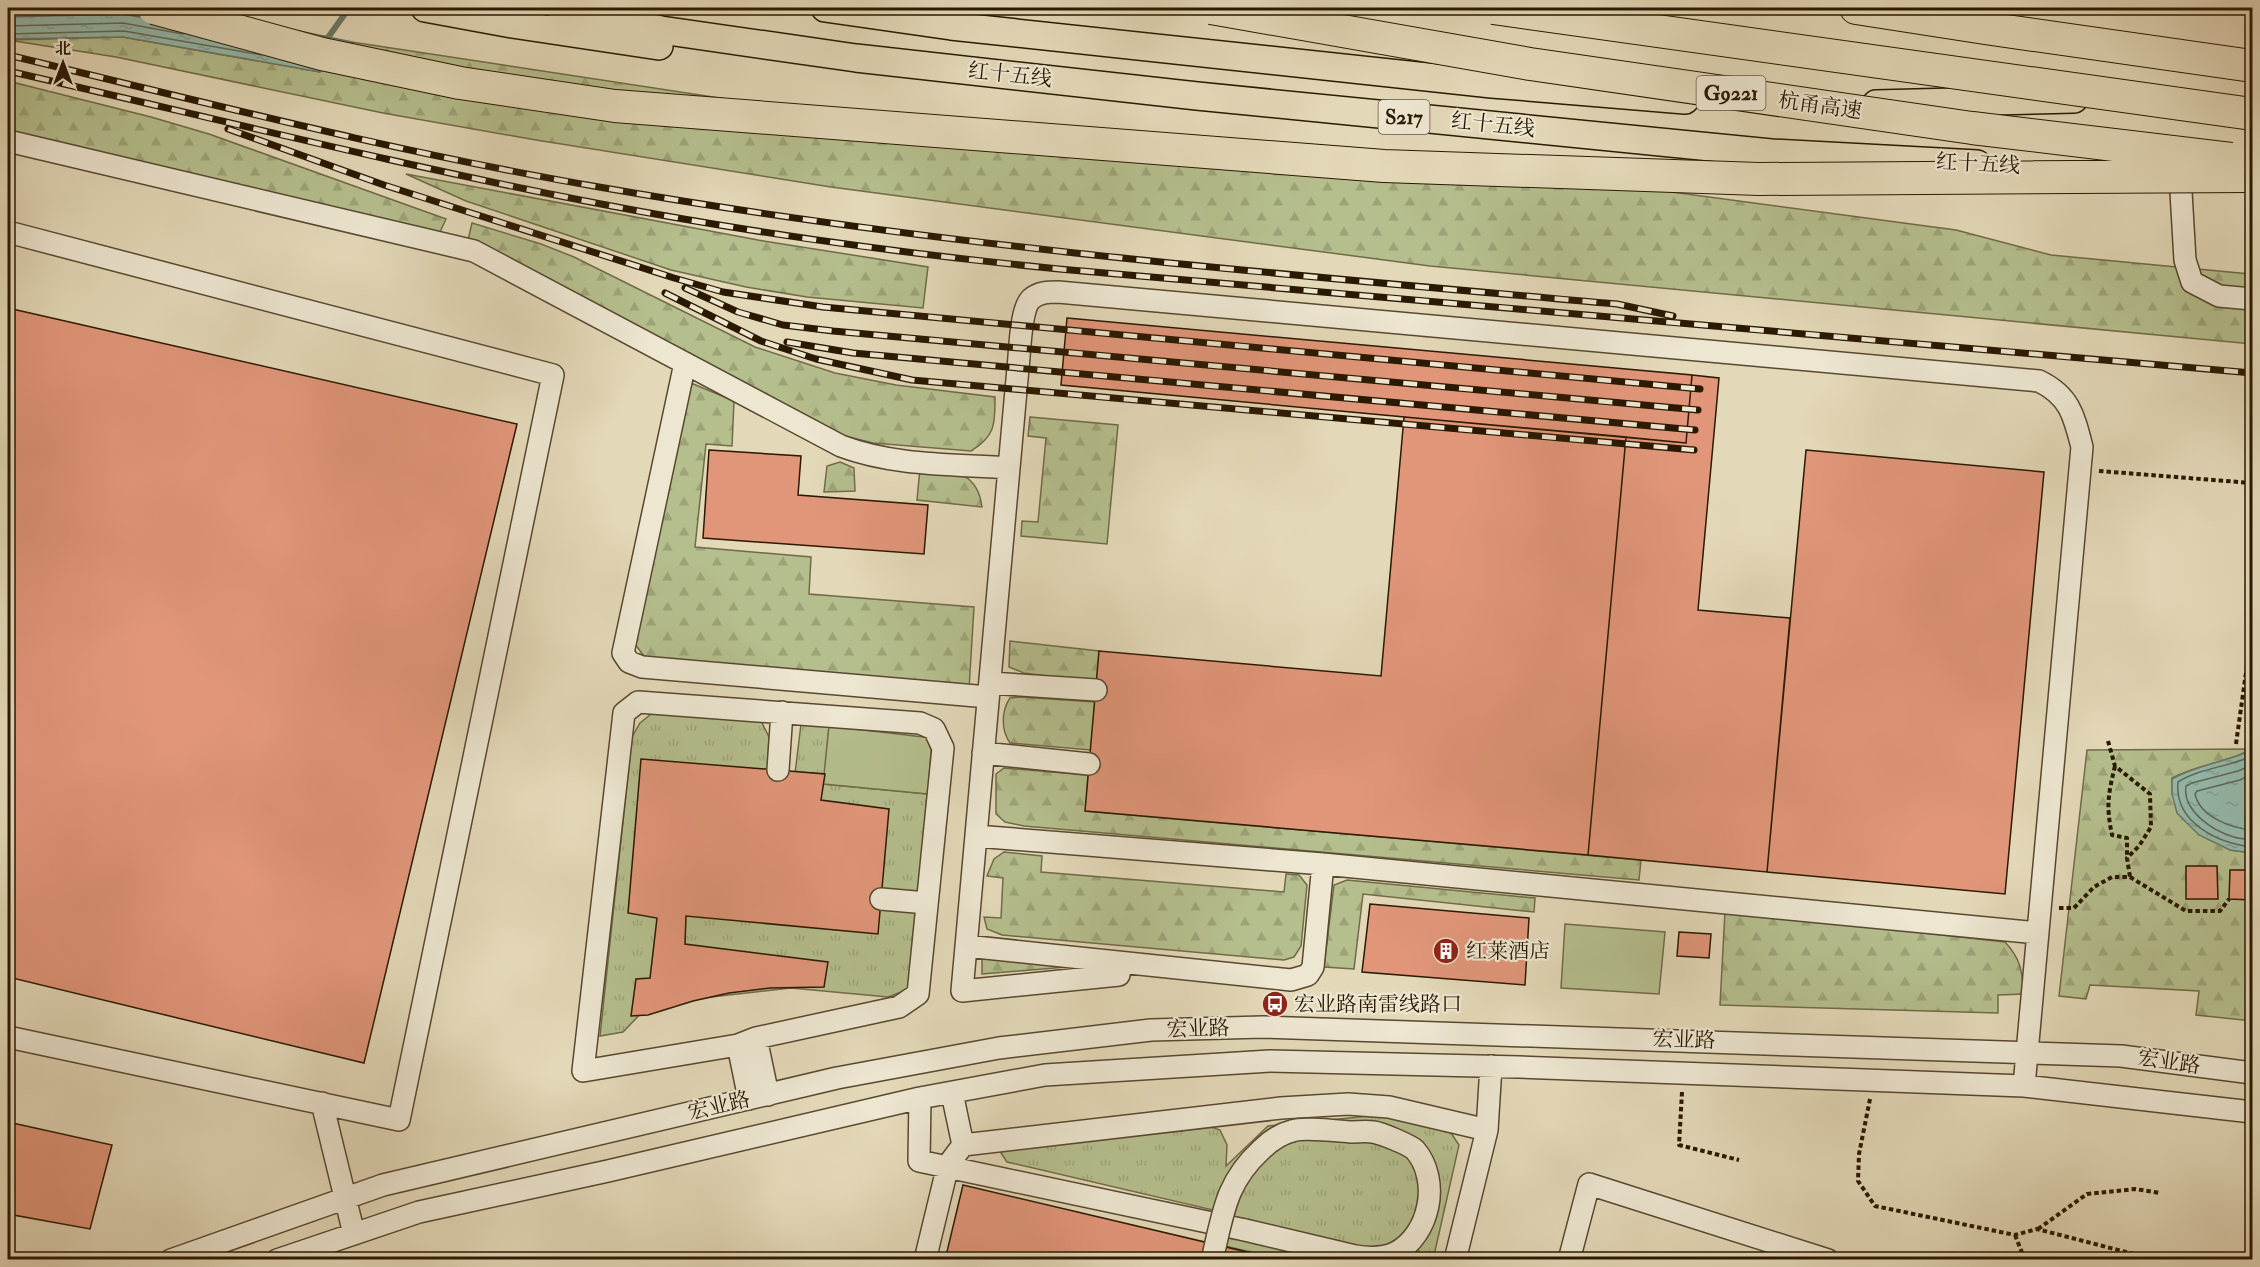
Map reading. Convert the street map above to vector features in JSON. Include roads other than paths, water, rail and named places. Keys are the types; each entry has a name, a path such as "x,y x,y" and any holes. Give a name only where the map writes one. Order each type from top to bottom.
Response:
{"highway":[{"path":"153,8 334,56 459,83 626,107 1384,166 1759,179 2253,176"},
{"name":"杭甬高速","path":"1211,8 1530,64 1972,128 2253,162"},
{"name":"G9221","path":"1493,8 2253,114"},
{"path":"1856,8 2253,66"}],"main road":[{"name":"红十五线","path":"560,8 661,30 849,57 1197,96 1772,153 2253,181"},
{"name":"红十五线","path":"825,8 963,28 1469,82 1770,107 2209,96 2253,99"},
{"path":"433,9 512,24 682,49 849,57"}],"street":[{"path":"8,141 474,251 841,447 885,459 1009,468"},
{"path":"2180,175 2185,260 2192,282 2219,296 2253,299"},
{"path":"8,232 553,375 399,1120 8,1037"},
{"path":"1120,963 1119,975 962,991 1009,468 1026,308 1032,299 1042,293 1058,292 2039,381 2051,387 2068,403 2082,447 2024,1086"},
{"path":"685,363 623,653 629,662 642,667 989,690 1096,690"},
{"path":"638,702 783,712 920,723 934,729 943,748 918,994 899,1007 747,1042 583,1071 624,713 638,702"},
{"path":"778,770 783,712"},
{"path":"983,753 1089,764"},
{"path":"976,836 1323,864 2038,933"},
{"path":"966,946 1291,980 1308,975 1313,967 1323,864"},
{"path":"881,899 927,903"},
{"name":"宏业路","path":"171,1260 382,1185 837,1078 999,1048 1151,1030 1263,1027 2027,1052 2121,1056 2253,1074"},
{"path":"747,1042 759,1097"},
{"name":"宏业路","path":"285,1258 419,1212 608,1171 921,1098 1045,1075 1270,1061 1491,1066 2024,1086 2253,1112"},
{"path":"1455,1260 1487,1130 1491,1066"},
{"path":"925,1260 948,1166 963,1145 952,1093"},
{"path":"921,1098 919,1161 948,1166 1245,1230 1354,1256 1373,1258 1394,1253 1409,1242 1422,1226 1430,1190 1424,1164 1413,1148 1376,1132 1293,1130 1269,1141 1235,1179 1225,1206 1212,1260"},
{"path":"322,1103 354,1234"},
{"path":"963,1145 1281,1108 1348,1104 1389,1107 1487,1130"},
{"path":"1569,1260 1589,1184 1828,1260"}],"water":[{"path":"8,8 189,8 352,42 320,72 123,37 8,39"},
{"path":"2252,750 2252,853 2230,850 2199,835 2177,813 2172,794 2172,779 2191,770"}],"waterway":[{"path":"322,38 327,39 349,8"}],"railway":[{"path":"8,55 450,159 726,208 852,226 1107,256 1617,304 1673,316"},
{"path":"8,71 378,157 601,204 772,233 944,257 2252,373"},
{"path":"228,129 384,185 723,292 823,307 1700,389"},
{"path":"685,288 738,312 783,325 1698,410"},
{"path":"665,293 761,341 816,359 912,380 1694,450"},
{"path":"787,342 853,353 1695,430"}],"place":[{"name":"红莱酒店","path":"1446,951"},
{"name":"宏业路南雷线路口","path":"1275,1004"}]}
